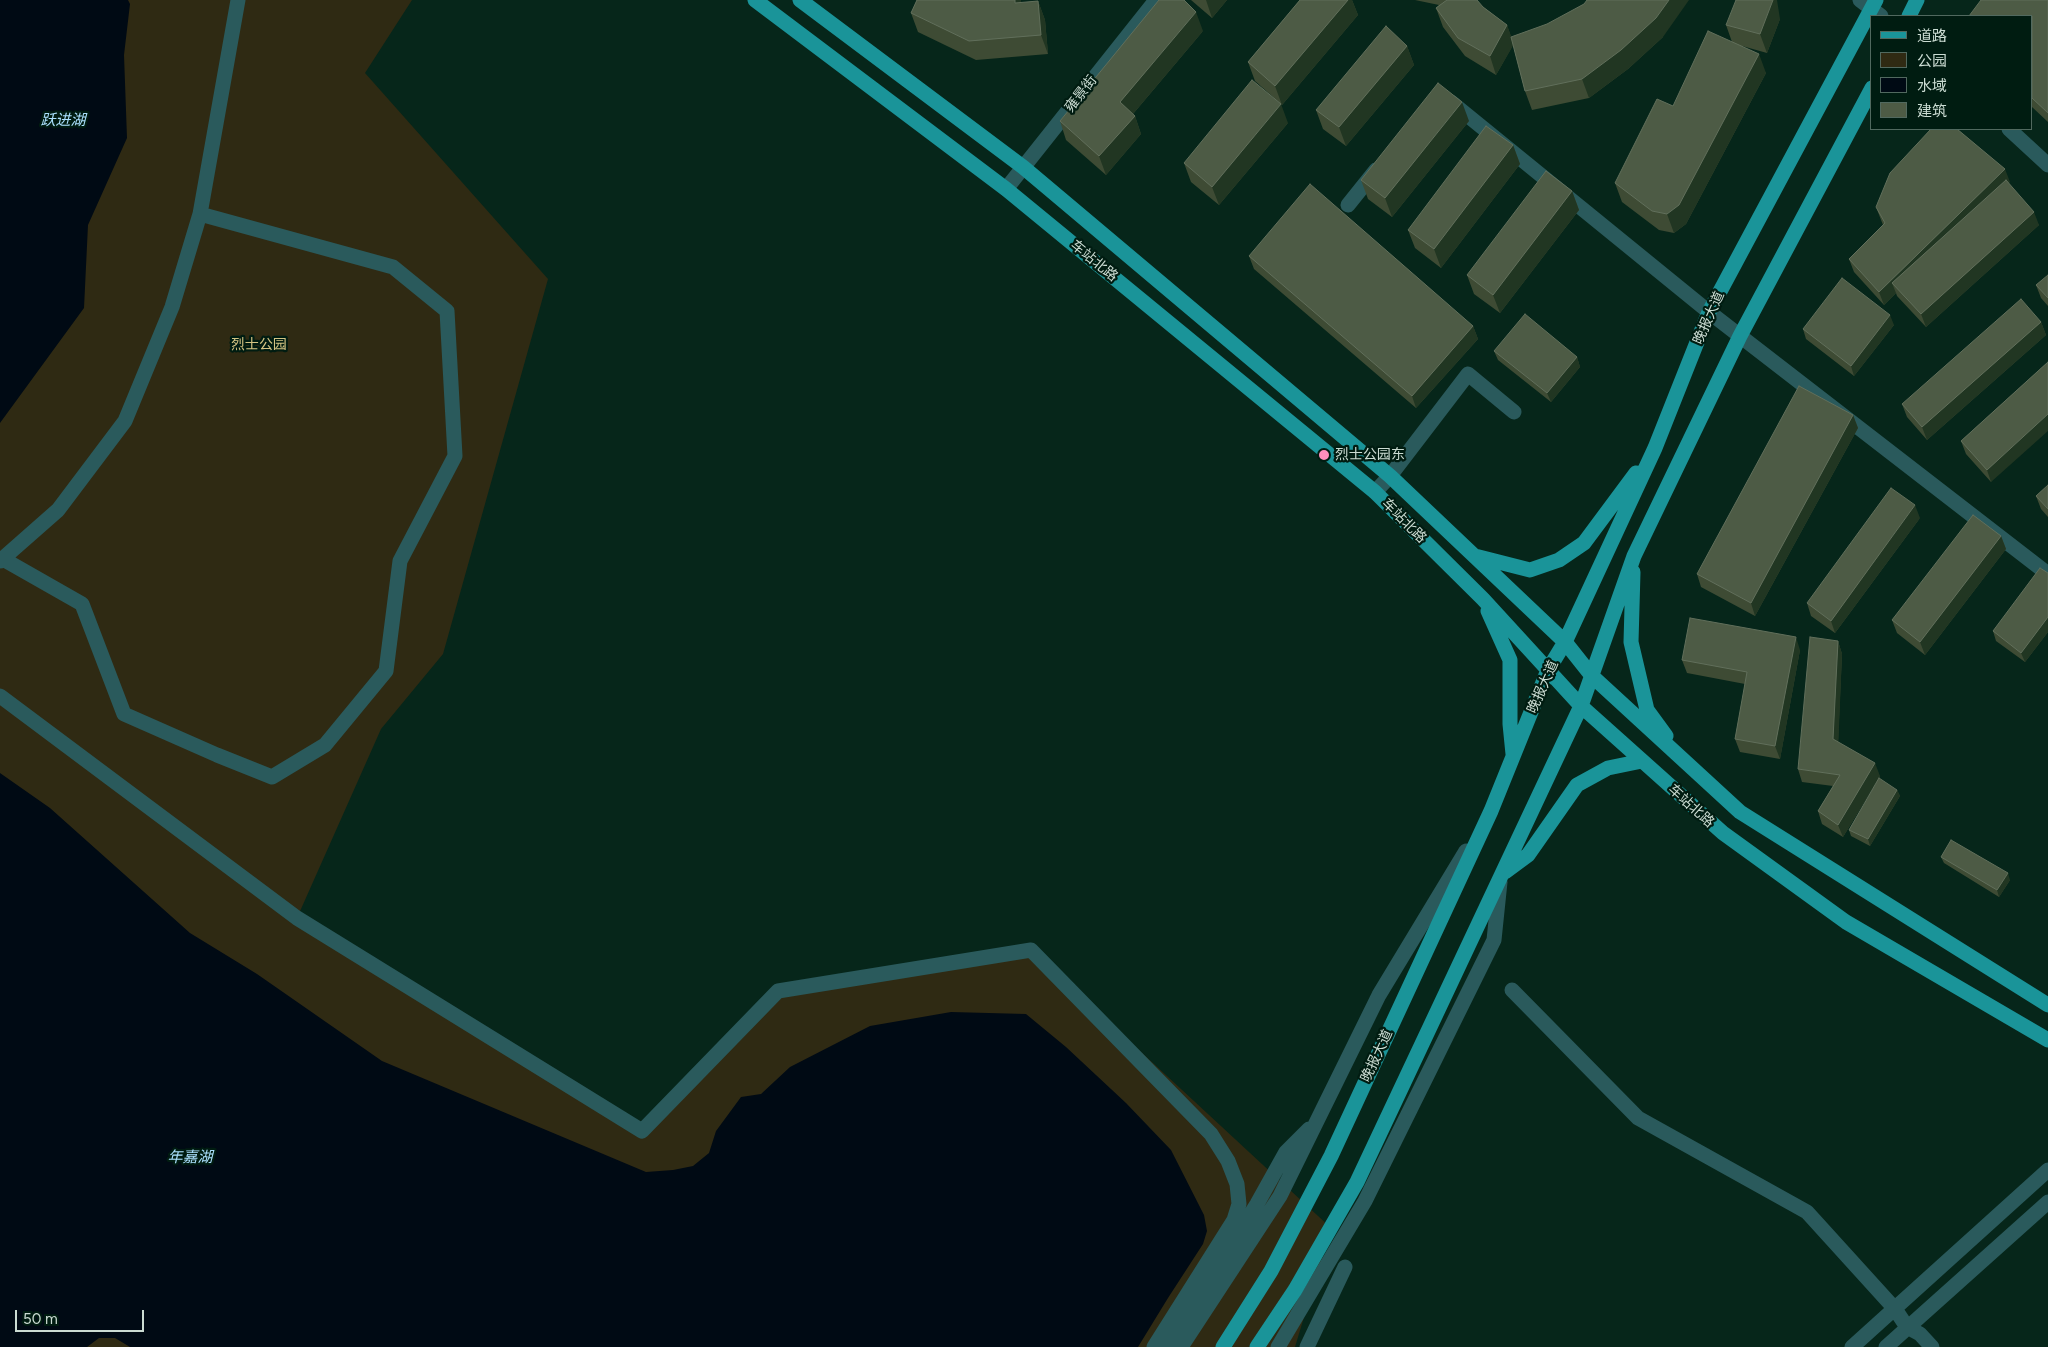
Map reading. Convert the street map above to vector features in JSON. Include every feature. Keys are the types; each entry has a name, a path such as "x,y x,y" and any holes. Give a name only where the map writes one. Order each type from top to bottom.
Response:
{"main road":[{"name":"车站北路","path":"755,0 1006,189 1375,492 1483,599 1581,706 1723,834 1846,922 2048,1040"},
{"name":"车站北路","path":"800,0 1023,167 1390,476 1565,642 1592,676 1740,812 2048,1006"},
{"path":"1909,15 1916,0"},
{"name":"晚报大道","path":"1223,1347 1271,1271 1331,1156 1491,812 1548,670 1565,642 1655,448 1709,312 1870,20"},
{"path":"1257,1347 1295,1290 1357,1182 1581,706 1634,556 1740,336 1870,92"},
{"path":"1475,556 1530,570 1559,560 1584,543 1655,448"},
{"path":"1634,556 1631,642 1647,710 1686,763"},
{"path":"1483,599 1510,660 1510,724 1513,758"},
{"path":"1502,877 1528,855 1577,785 1608,768 1642,762"}],"street":[{"path":"200,214 393,266 447,311 455,456 400,561 386,671 325,745 272,777 217,756 124,714 82,604 2,560 58,510 125,421 172,307 200,214 238,0"},
{"name":"雍景街","path":"1006,189 1156,0"},
{"path":"1860,0 1876,9"},
{"path":"1437,91 1709,312 2048,574"},
{"path":"2010,130 2048,165"},
{"path":"1348,205 1384,160"},
{"path":"1375,492 1390,476 1468,374 1514,412"},
{"path":"0,696 297,918 642,1131 778,991 1031,950 1211,1134 1228,1161 1237,1184 1239,1204 1234,1220 1154,1347"},
{"path":"1182,1347 1280,1196 1379,995 1491,812"},
{"path":"1278,1347 1365,1201 1494,940 1502,877"},
{"path":"1512,990 1638,1118 1806,1212 1895,1308 1907,1327 1920,1334 1932,1347"},
{"path":"1167,1347 1257,1204 1286,1152 1318,1120"},
{"path":"1852,1347 2048,1170"},
{"path":"1886,1347 2048,1202"},
{"path":"1307,1347 1345,1267"}],"green space":[{"name":"烈士公园","path":"0,0 412,0 365,73 548,279 443,654 381,729 297,918 642,1131 778,991 1031,950 1331,1228 1295,1347 0,1347"}],"water":[{"name":"跃进湖","path":"0,0 128,0 130,4 124,55 127,138 88,225 84,308 0,423"},
{"name":"年嘉湖","path":"0,773 50,808 190,933 257,974 382,1061 646,1172 693,1166 709,1153 716,1131 741,1097 761,1094 790,1067 870,1026 951,1012 1026,1014 1066,1047 1126,1103 1171,1150 1204,1215 1207,1231 1203,1244 1138,1347 130,1347 115,1338 99,1338 87,1347 0,1347"}],"building":[{"path":"917,0 1015,0 1015,3 1038,1 1041,35 969,41 911,13"},
{"path":"1159,0 1184,0 1196,12 1120,102 1135,116 1099,156 1060,121"},
{"path":"1300,0 1348,0 1275,86 1248,62"},
{"path":"1447,0 1477,0 1483,7 1507,25 1490,56 1458,38 1436,8"},
{"path":"1587,0 1669,0 1656,18 1621,50 1582,79 1525,91 1511,37 1547,24 1584,4"},
{"path":"1736,0 1773,0 1760,34 1726,25"},
{"path":"1981,0 2048,0 2048,113 2033,99 2033,15 1970,15"},
{"path":"1386,26 1407,46 1339,127 1316,110"},
{"path":"1708,31 1759,54 1679,205 1667,214 1652,211 1615,183 1657,99 1673,106"},
{"path":"1252,80 1281,104 1212,187 1184,163"},
{"path":"1438,83 1462,102 1385,198 1361,180"},
{"path":"1486,126 1513,145 1434,249 1408,230"},
{"path":"1930,130 1958,130 2005,169 1879,292 1849,259 1885,223 1876,207 1890,173"},
{"path":"1546,171 1572,191 1493,295 1467,275"},
{"path":"2006,180 2034,212 1921,314 1892,283"},
{"path":"1310,184 1473,326 1412,396 1249,256"},
{"path":"2048,275 2048,298 2036,285"},
{"path":"1842,278 1890,315 1851,366 1803,329"},
{"path":"2021,299 2041,322 1922,427 1902,404"},
{"path":"1525,314 1577,357 1547,393 1494,351"},
{"path":"2048,362 2048,414 1987,470 1961,441"},
{"path":"1799,386 1853,415 1751,603 1697,574"},
{"path":"2048,485 2048,509 2036,496"},
{"path":"1891,488 1915,505 1831,621 1807,603"},
{"path":"1973,515 2001,536 1920,642 1892,620"},
{"path":"2040,568 2048,573 2048,617 2021,653 1993,631"},
{"path":"1690,618 1796,637 1775,746 1735,739 1747,672 1682,660"},
{"path":"1810,637 1838,641 1833,739 1875,763 1838,825 1818,811 1840,775 1798,769"},
{"path":"1879,778 1897,790 1868,839 1849,830"},
{"path":"1951,840 2008,873 1997,890 1941,857"}],"place":[{"name":"烈士公园东","path":"1324,455"}]}
